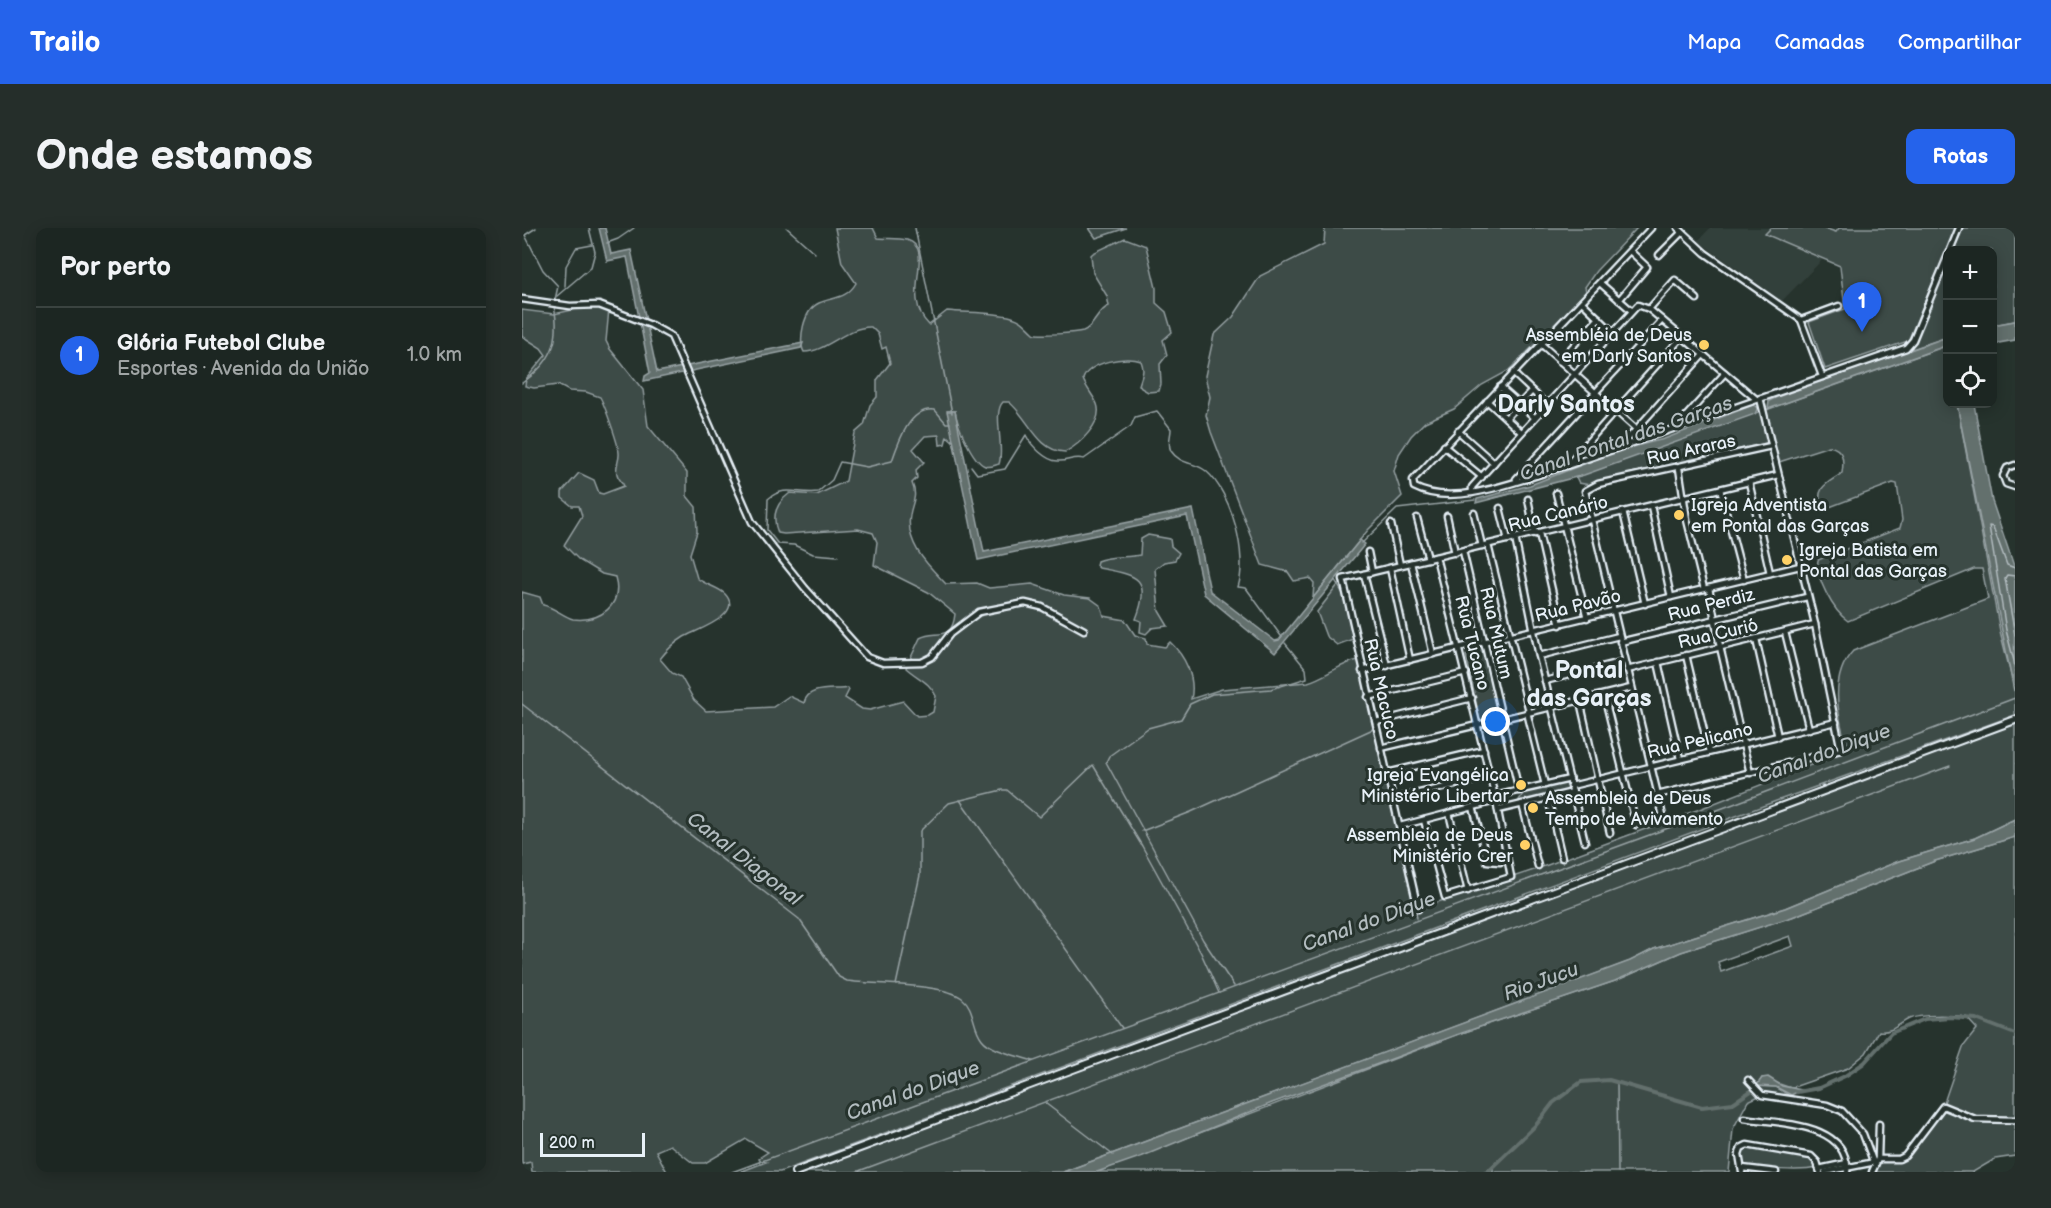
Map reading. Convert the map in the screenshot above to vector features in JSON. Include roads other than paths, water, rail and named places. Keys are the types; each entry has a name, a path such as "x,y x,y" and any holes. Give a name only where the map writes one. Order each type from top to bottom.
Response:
{"main road":[{"path":"795,1172 2015,720"}],"street":[{"path":"1651,228 1444,446 1413,480 1413,486 1445,495 1472,493 1566,466 1910,345 1943,265"},
{"path":"1952,246 1959,228"},
{"path":"1659,255 1680,230 1693,243 1801,320 1806,326 1822,376"},
{"path":"1619,300 1647,267 1630,251"},
{"path":"1649,309 1675,280 1697,299"},
{"path":"1600,283 1632,310"},
{"path":"522,299 570,306 595,304 667,333 676,342 752,522 805,588 872,660 888,664 922,662 932,657 950,634 979,612 1025,603 1042,607 1084,630"},
{"path":"1582,302 1613,332"},
{"path":"1472,493 1472,487 1639,304 1649,309 1759,400 1764,411 1815,624 1836,722 1840,752 1658,795"},
{"path":"1801,320 1839,306"},
{"path":"1559,361 1599,318"},
{"path":"1514,481 1662,320"},
{"path":"1566,466 1682,337"},
{"path":"1540,345 1636,429"},
{"path":"1621,446 1703,355"},
{"path":"1513,373 1547,405"},
{"path":"1676,427 1725,373"},
{"path":"1500,387 1534,417"},
{"path":"1506,418 1532,391"},
{"path":"1486,401 1521,432"},
{"path":"1458,431 1494,464"},
{"path":"1444,446 1482,477"},
{"name":"Rua Araras","path":"1592,520 1585,494 1587,489 1598,484 1771,446"},
{"path":"2015,465 2007,468 2003,476 2006,484 2015,487"},
{"path":"1679,468 1683,498 1750,773"},
{"name":"Rua Canário","path":"1343,579 1778,475"},
{"path":"1749,482 1770,573"},
{"path":"1720,489 1744,580"},
{"path":"1556,494 1587,618"},
{"path":"1528,499 1560,625"},
{"path":"1651,506 1671,597"},
{"path":"1500,508 1508,540"},
{"path":"1623,512 1645,604"},
{"path":"1474,513 1510,636 1545,785"},
{"path":"1446,516 1455,553"},
{"path":"1417,518 1428,559"},
{"path":"1592,520 1663,816"},
{"path":"1391,524 1400,565"},
{"path":"1515,538 1539,656 1585,842"},
{"name":"Rua Mutum","path":"1463,551 1519,791"},
{"path":"1368,552 1372,572"},
{"name":"Rua Tucano","path":"1436,557 1496,799 1510,877 1468,891"},
{"path":"1411,563 1433,654"},
{"name":"Rua Pavão","path":"1362,671 1800,566"},
{"path":"1390,568 1410,660"},
{"path":"1364,574 1387,666"},
{"name":"Rua Macuco","path":"1343,579 1362,671 1376,722 1418,909"},
{"name":"Rua Perdiz","path":"1539,656 1807,597"},
{"name":"Rua Curió","path":"1627,670 1815,624"},
{"path":"1785,632 1809,729"},
{"path":"1756,639 1778,736"},
{"path":"1686,655 1709,752"},
{"path":"1545,681 1625,661"},
{"path":"1658,662 1680,759"},
{"path":"1368,697 1466,673"},
{"path":"1382,748 1631,688"},
{"path":"1604,695 1636,825"},
{"path":"1376,722 1472,698"},
{"path":"1580,700 1610,833"},
{"name":"Rua Pelicano","path":"1498,810 1548,798 1598,780 1836,722"},
{"path":"1387,773 1484,750"},
{"path":"1393,799 1490,777"},
{"path":"1400,826 1473,807 1519,791 1570,779"},
{"path":"1548,798 1562,858"},
{"path":"1522,804 1538,866"},
{"path":"1473,807 1487,861 1500,862 1507,858"},
{"path":"1424,820 1445,897 1468,891 1449,813"},
{"path":"1748,1080 1765,1096 1827,1105 1842,1112 1863,1134 1875,1161"},
{"path":"1776,1172 1742,1170 1739,1150 1747,1145 1810,1156 1817,1162 1821,1171 1903,1157 1930,1126 1943,1106 1975,1119 2015,1120"},
{"path":"1744,1118 1825,1133 1838,1143 1847,1168"},
{"path":"1872,1172 1879,1124"}],"water":[{"path":"599,228 605,228 611,254 631,250 657,372 803,343 801,348 644,381 645,376 650,373 627,257 607,261"},
{"path":"2015,321 2015,340 1997,343 1997,324"},
{"path":"1943,338 1943,347 1768,409 1769,401"},
{"path":"1753,405 1758,407 1755,414 1584,475 1476,503 1477,499 1530,485 1620,450 1664,439"},
{"path":"1958,408 1975,408 1992,501 2015,569 2014,691"},
{"path":"947,411 955,411 984,552 1193,509 1210,591 1275,641 1279,640 1360,540 1365,544 1275,653 1204,594 1187,516 978,560"},
{"name":"Rio Jucu","path":"2015,819 2015,837 1935,861 1792,917 1681,952 1615,981 1462,1033 1272,1103 1143,1156 1097,1172 1063,1172 1630,961 1654,949 1785,908 1899,861 1975,838"},
{"path":"1768,1077 1782,1086 1802,1090 1791,1095 1776,1087 1756,1086 1762,1078"}],"waterway":[{"path":"536,228 525,235 543,270 558,286 555,300"},
{"path":"557,296 591,267 595,252 589,228"},
{"path":"607,243 618,239 634,228"},
{"path":"787,228 815,253"},
{"path":"915,228 952,413"},
{"path":"565,286 566,266 576,248 592,245"},
{"path":"522,383 541,367 552,350 556,330 554,306"},
{"path":"838,556 813,554 794,545 778,544 767,530 768,499 786,491 818,492 832,480 840,462 867,467 892,461 906,427 926,410 935,410 946,423 950,423"},
{"path":"971,466 977,474 1005,469 1026,435 1031,443 1049,459 1054,461 1084,459 1131,426 1135,417 1157,411 1171,429 1169,443 1171,451 1179,459 1206,471 1223,494 1236,526 1239,542 1241,574 1238,587 1246,588 1281,636"},
{"name":"Canal Pontal das Garças","path":"1489,499 1510,494"},
{"name":"Canal Pontal das Garças","path":"1362,543 1397,509 1475,500"},
{"path":"1335,580 1343,594 1417,918"},
{"path":"1234,986 1203,940 1106,762 1109,756 1148,728 1181,719 1190,704 1212,694 1271,689 1307,678 1306,669 1285,643"},
{"name":"Canal do Dique","path":"732,1172 1731,805 2015,698"},
{"name":"Canal Diagonal","path":"522,704 799,919 839,977 847,981 924,987 952,993 966,1002 976,1029 986,1043 998,1050 1033,1061"},
{"path":"1142,831 1191,812 1373,729"},
{"path":"896,985 920,875 920,831 949,803 1002,790 1007,790 1039,817 1093,765 1142,846 1201,953 1219,993"},
{"path":"856,1172 1950,766"},
{"path":"960,800 1122,1028"},
{"path":"1797,1092 1819,1088 1845,1076 1864,1063 1891,1033 1925,1019 1950,1017 1976,1019 2015,1034"},
{"path":"1487,1172 1536,1125 1553,1103 1581,1082 1609,1080 1702,1107 1733,1103 1757,1087"},
{"path":"1617,1082 1618,1172"},
{"path":"1045,1103 1113,1155"},
{"path":"1493,1166 1493,1172"}],"place":[{"name":"Glória Futebol Clube","path":"1862,332"},
{"name":"Assembléia de Deus em Darly Santos","path":"1704,345"},
{"name":"Igreja Adventista em Pontal das Garças","path":"1679,515"},
{"name":"Igreja Batista em Pontal das Garças","path":"1787,560"},
{"name":"Igreja Evangélica Ministério Libertar","path":"1521,785"},
{"name":"Assembleia de Deus Tempo de Avivamento","path":"1533,808"},
{"name":"Assembleia de Deus Ministério Crer","path":"1525,845"}],"district":[{"name":"Darly Santos","path":"1566,404"},
{"name":"Pontal das Garças","path":"1589,684"}]}
